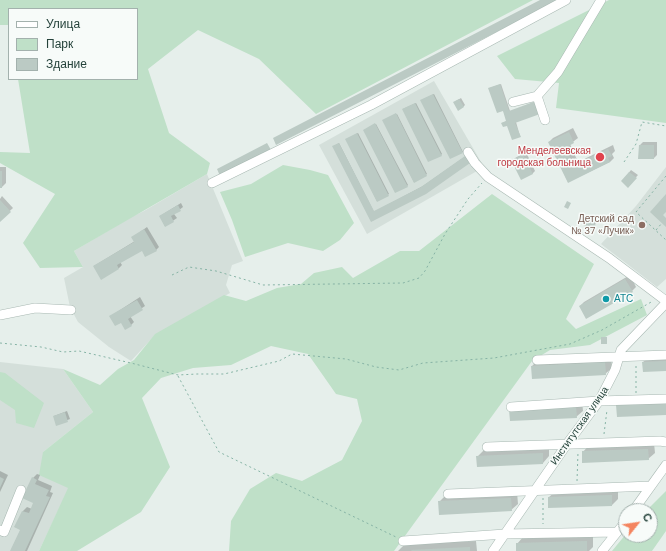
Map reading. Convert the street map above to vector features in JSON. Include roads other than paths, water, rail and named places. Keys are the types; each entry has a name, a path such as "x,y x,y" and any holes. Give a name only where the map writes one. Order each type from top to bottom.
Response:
{"street":[{"path":"212,184 371,105 566,0"},
{"path":"513,102 537,96 558,72 601,0"},
{"path":"537,96 545,120"},
{"path":"468,152 475,163 488,177 609,258 664,300"},
{"name":"Институтская улица","path":"493,551 539,491 567,444 599,401 610,382 621,350 664,300"},
{"path":"0,315 35,308 71,310"},
{"path":"537,360 666,355"},
{"path":"511,407 599,401 666,400"},
{"path":"487,447 666,442"},
{"path":"639,503 666,465"},
{"path":"448,494 651,486"},
{"path":"0,530 4,532 21,490"},
{"path":"403,541 504,535 618,532"},
{"path":"602,551 618,532"},
{"path":"502,551 504,535"}],"place":[{"name":"Менделеевская городская больница","path":"600,157"},
{"name":"Детский сад № 37 «Лучик»","path":"642,225"},
{"name":"АТС","path":"606,299"}]}
